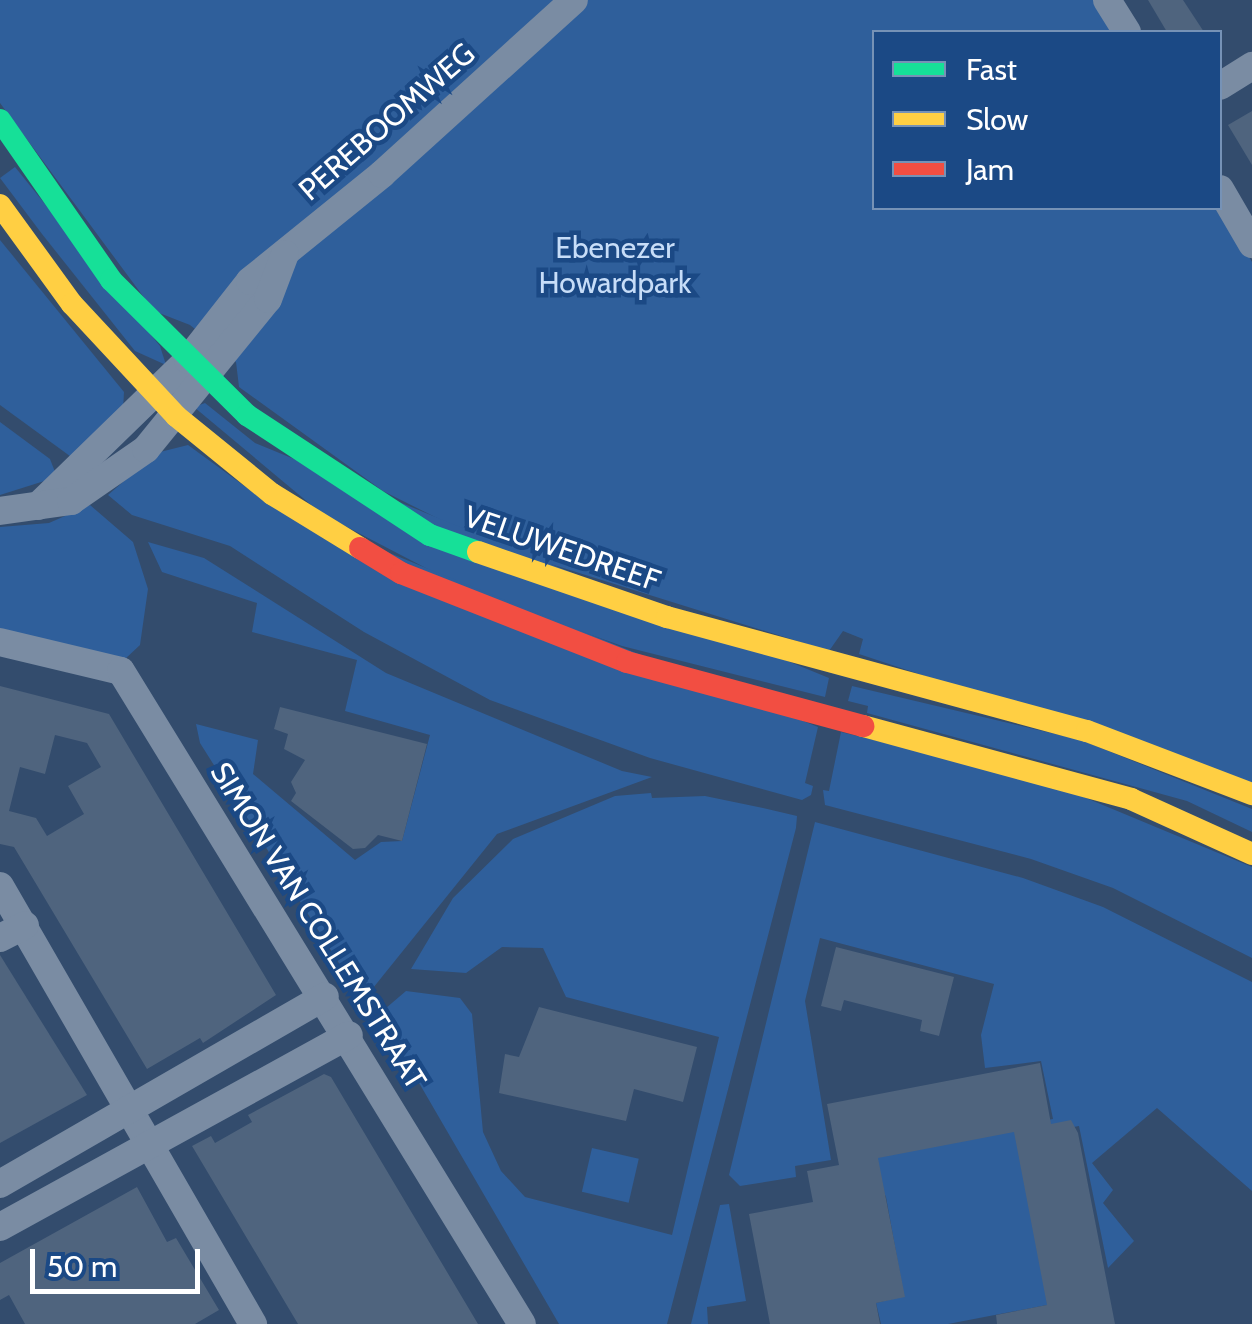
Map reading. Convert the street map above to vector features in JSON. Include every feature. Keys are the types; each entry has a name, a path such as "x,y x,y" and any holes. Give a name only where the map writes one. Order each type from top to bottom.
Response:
{"main road":[{"name":"VELUWEDREEF","path":"0,120 111,280 198,370 342,482 430,534 667,617 1086,731 1252,794"},
{"path":"0,205 72,304 176,416 272,494 401,573 627,662 1131,799 1252,854"}],"street":[{"name":"PEREBOOMWEG","path":"0,511 38,506 94,491 176,416 198,370 268,299 285,253 574,0"},
{"path":"1107,0 1126,30"},
{"path":"1222,85 1252,66"},
{"path":"1222,192 1252,244"},
{"path":"38,506 154,395 198,370"},
{"name":"SIMON VAN COLLEMSTRAAT","path":"0,642 122,670 325,996 522,1324"},
{"path":"0,886 12,932 131,1113 253,1324"},
{"path":"0,1184 131,1113 325,996"},
{"path":"0,1227 349,1036"}],"green space":[{"name":"Ebenezer Howardpark","path":"0,0 1097,0 1116,30 872,30 872,210 1222,210 1252,262 1252,785 859,654 863,639 843,631 829,651 493,546 383,491 239,387 236,362 190,325 154,311 0,103"},
{"path":"15,167 160,346 166,365 135,351 42,234 0,178"},
{"path":"0,240 124,392 123,410 74,459 0,405"},
{"path":"205,403 255,443 829,678 825,697 622,646 472,592 322,514 194,407"},
{"path":"0,422 50,459 57,477 0,495"},
{"path":"188,445 269,504 818,727 805,783 813,786 811,795 802,800 650,758 490,700 364,632 230,546 132,515 108,495 156,453"},
{"path":"90,505 133,542 148,589 140,645 124,660 0,630 0,527 49,523"},
{"path":"148,542 204,558 386,673 622,771 652,777 497,834 369,993 349,979 200,743 196,724 258,740 253,774 355,860 381,842 402,841 430,735 345,711 357,660 252,632 257,603 162,572"},
{"path":"852,686 1081,740 1252,809 1252,832 1187,801 867,713 868,706 848,701"},
{"path":"841,732 1050,783 1252,867 1252,958 1113,888 1031,859 825,805 823,790 829,791"},
{"path":"651,793 652,798 705,796 797,816 796,828 667,1324 559,1324 379,1014 406,991 460,998 472,1014 483,1132 501,1171 525,1197 672,1235 719,1037 566,997 543,948 502,947 466,973 411,969 453,898 513,839 615,796"},
{"path":"815,822 1023,878 1103,907 1252,982 1252,1191 1157,1108 1092,1163 1113,1190 1103,1203 1134,1241 1108,1268 1079,1126 1041,1133 1047,1305 948,1324 881,1324 876,1303 904,1296 886,1197 869,1156 1053,1119 1041,1061 985,1068 981,1035 994,984 820,938 805,1001 831,1160 795,1166 796,1177 740,1186 729,1175"},
{"path":"592,1148 639,1159 629,1203 582,1192"},
{"path":"729,1204 746,1301 707,1307 708,1324 691,1324 720,1205"}],"building":[{"path":"1148,0 1183,0 1203,30 1166,30"},
{"path":"1252,111 1252,165 1228,125"},
{"path":"0,686 109,714 276,995 203,1043 200,1038 147,1069 14,847 0,844","holes":["55,735 87,743 101,767 68,786 84,814 47,836 36,818 9,811 20,767 45,774"]},
{"path":"280,707 427,744 402,841 378,835 365,848 353,849 291,801 296,793 291,782 305,760 284,749 288,734 274,729"},
{"path":"836,947 954,977 939,1036 920,1031 922,1020 844,1000 841,1011 821,1006"},
{"path":"0,955 87,1095 0,1143"},
{"path":"539,1007 697,1047 683,1102 634,1089 626,1121 499,1093 505,1054 519,1057"},
{"path":"1040,1063 1051,1124 1071,1120 1078,1133 1115,1324 997,1324 996,1315 1047,1305 1014,1132 878,1158 905,1297 876,1303 880,1324 770,1324 749,1214 813,1202 807,1171 839,1165 827,1104"},
{"path":"324,1074 331,1077 478,1324 298,1324 192,1146 211,1136 215,1143 252,1122 248,1115"},
{"path":"137,1187 167,1242 176,1238 219,1310 195,1324 25,1324 9,1295 0,1300 0,1263"}],"traffic: fast":[{"path":"0,120 111,280 247,415 430,535 478,552"}],"traffic: slow":[{"path":"0,205 72,304 176,416 272,494 360,548"},
{"path":"478,552 667,617 1087,731 1252,794"},
{"path":"863,726 1131,799 1252,854"}],"traffic: jam":[{"path":"360,548 401,573 627,662 863,726"}]}
